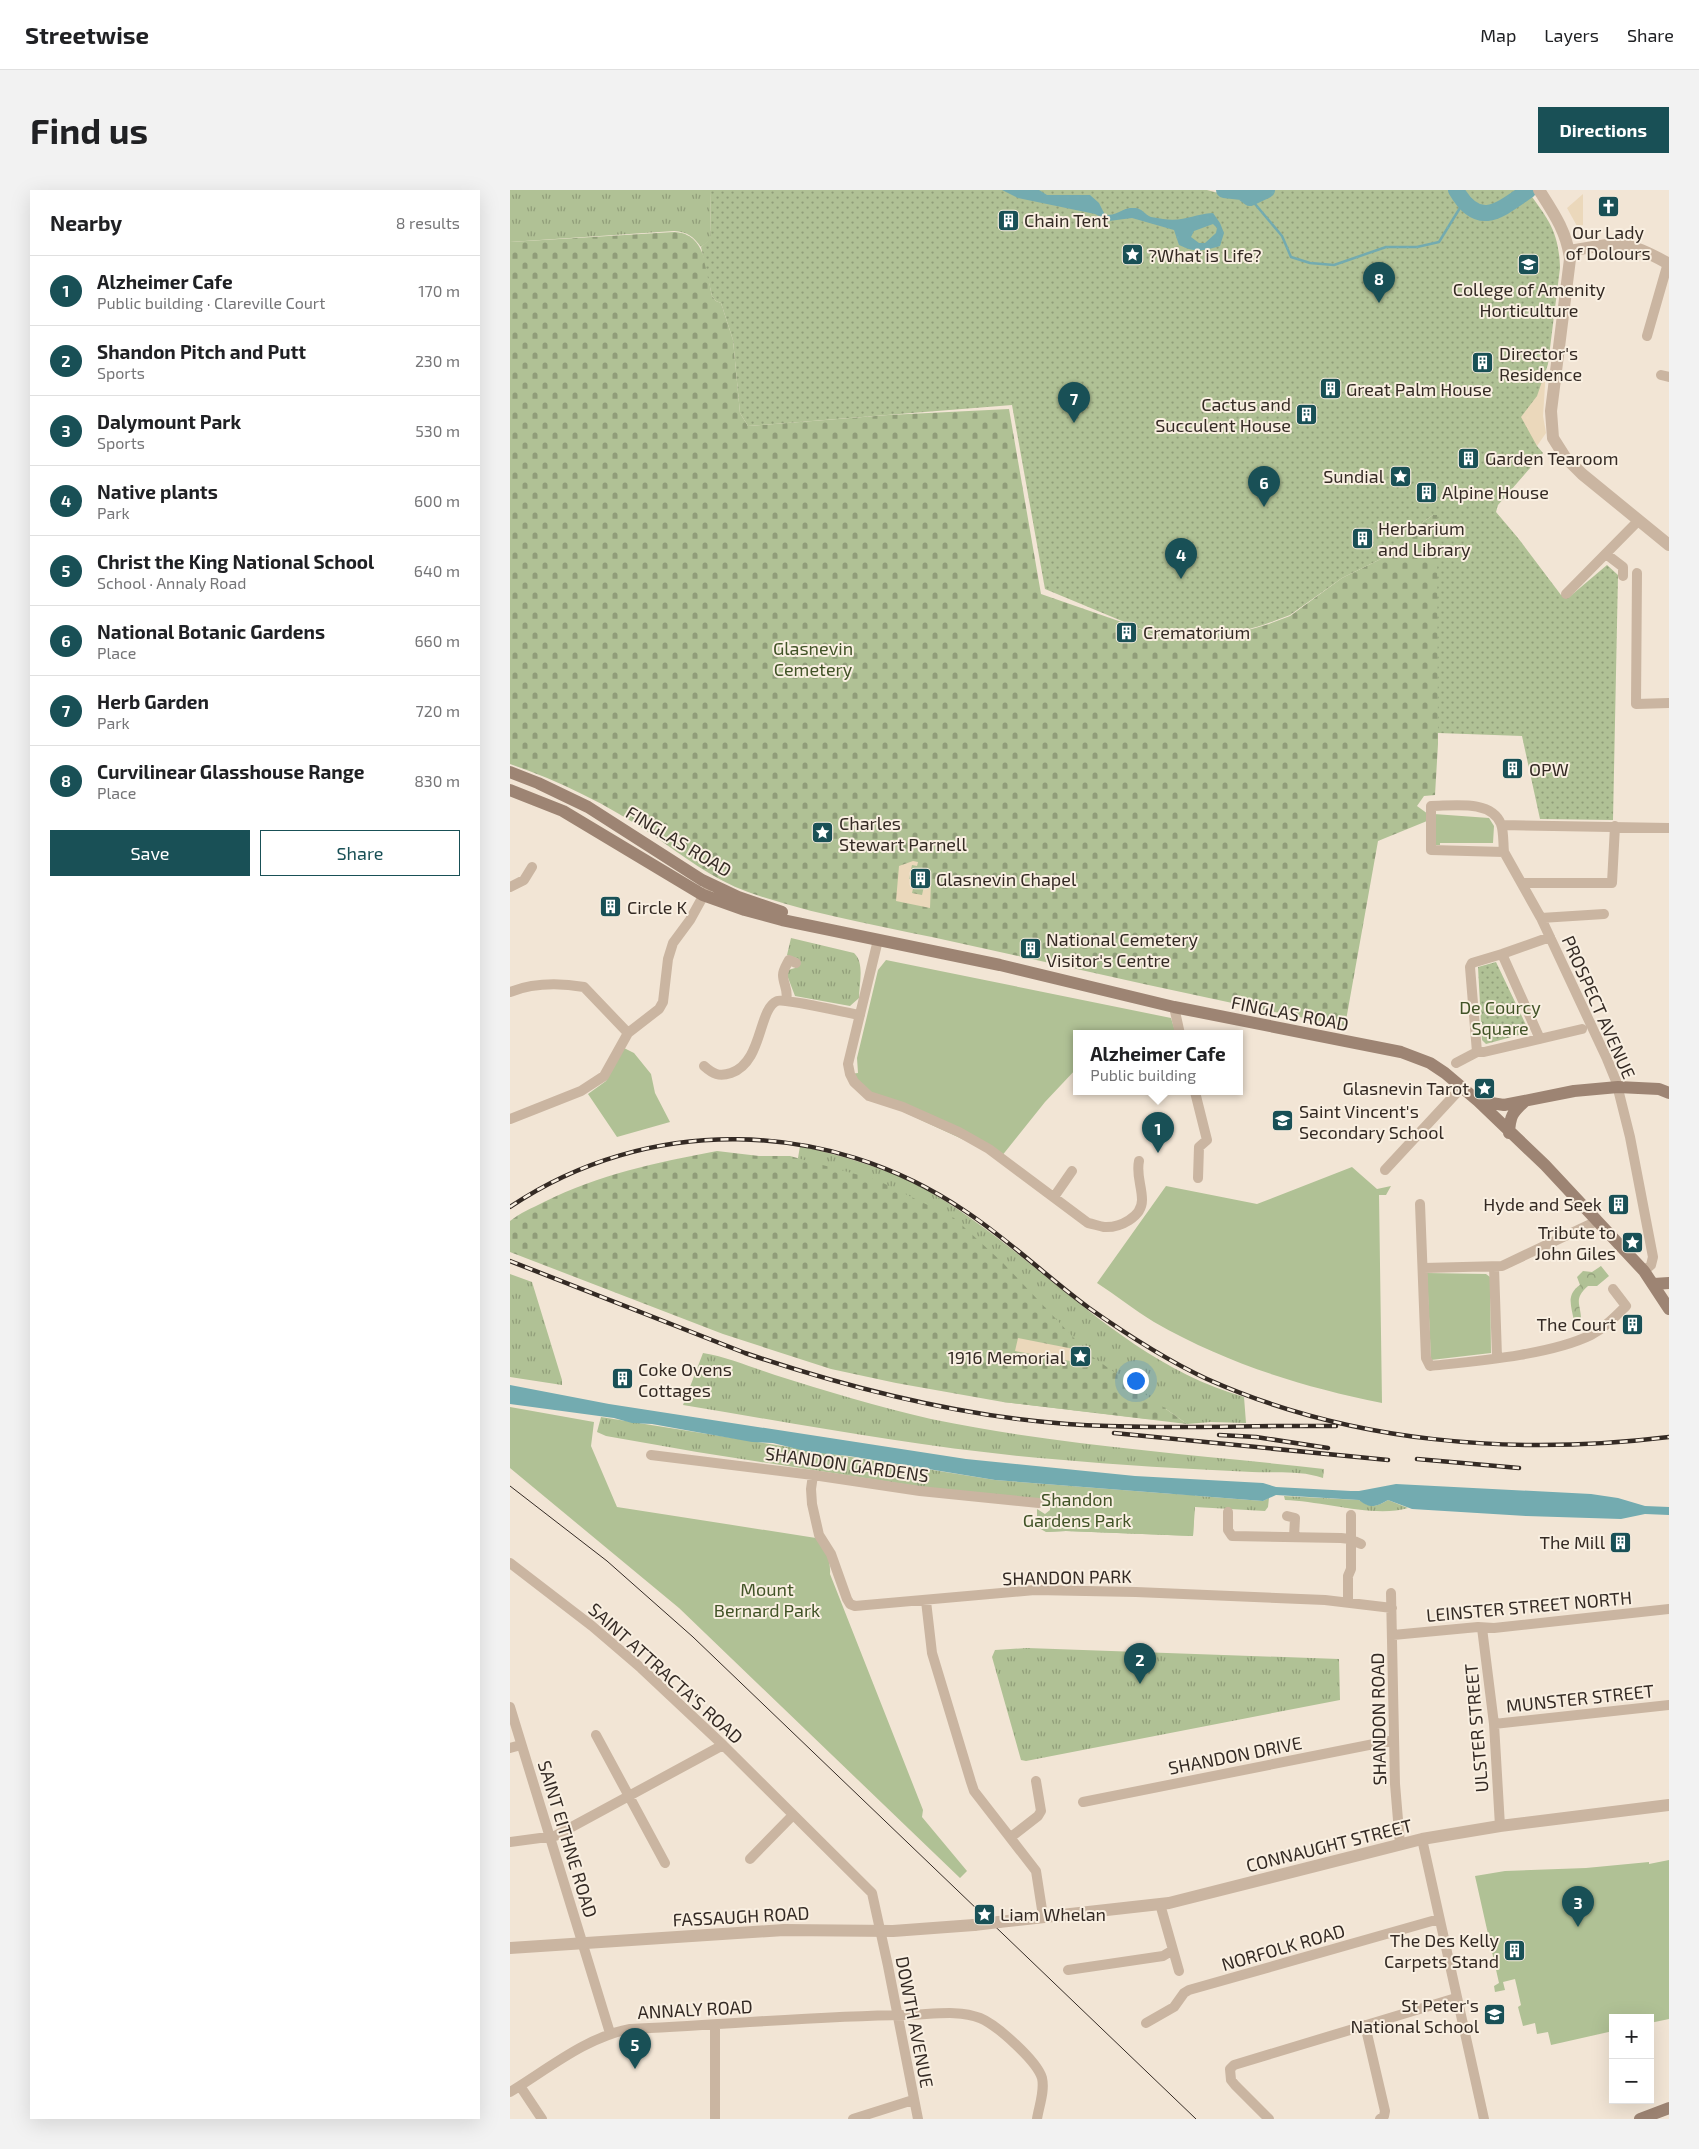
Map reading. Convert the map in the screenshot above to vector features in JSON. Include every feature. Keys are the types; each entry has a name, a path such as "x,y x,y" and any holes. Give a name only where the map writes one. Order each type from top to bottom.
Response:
{"main road":[{"name":"FINGLAS ROAD","path":"510,772 588,806 625,828 670,860 738,897 834,931"},
{"name":"FINGLAS ROAD","path":"510,790 563,811 703,895 782,920 1000,965 1174,1007 1401,1052 1430,1063 1478,1101 1509,1133 1545,1165 1644,1272 1654,1284 1669,1309"},
{"path":"1478,1101 1504,1105 1574,1091 1618,1087 1666,1089"},
{"path":"1509,1133 1510,1118 1514,1111 1525,1101"},
{"path":"1654,1284 1669,1283"},
{"path":"1640,2119 1654,2116 1669,2108"}],"street":[{"path":"1539,190 1560,224 1569,251 1567,285 1551,412 1553,438 1565,457 1577,469 1669,545"},
{"path":"1569,251 1620,244 1643,250 1668,263 1647,336"},
{"path":"1566,594 1639,520"},
{"path":"1606,554 1623,567 1623,576"},
{"path":"1637,573 1636,704 1669,703"},
{"path":"1431,806 1480,807 1498,819 1502,825 1504,852 1431,850 1431,806"},
{"path":"1502,825 1669,828"},
{"path":"1523,883 1612,883 1615,826"},
{"name":"PROSPECT AVENUE","path":"1504,852 1541,918 1607,1058 1618,1087 1630,1137 1653,1258 1651,1265 1644,1272"},
{"path":"510,887 524,880 532,867"},
{"path":"510,1119 581,1091 604,1076 628,1033 659,1009 663,1002 668,959 673,943 690,920 711,883"},
{"path":"1541,918 1604,914"},
{"path":"1477,1052 1470,967 1472,963 1550,937"},
{"path":"878,940 848,1064 850,1074 860,1089 868,1096 903,1107 959,1132 1001,1156 1088,1223 1105,1227 1133,1219 1141,1208 1142,1198 1137,1174 1139,1161"},
{"path":"1502,954 1540,1039"},
{"path":"786,1000 788,994 783,976 784,970 789,960 796,963"},
{"path":"510,992 520,988 544,985 584,987 628,1033"},
{"path":"704,1066 714,1074 724,1075 737,1070 756,1047 768,1011 772,1004 779,1000 860,1015"},
{"path":"1174,1007 1179,1030"},
{"path":"1456,1063 1477,1052 1582,1029"},
{"path":"1385,1170 1462,1087"},
{"path":"1196,1095 1207,1140 1199,1147 1198,1178"},
{"path":"1054,1198 1072,1172"},
{"path":"1420,1204 1424,1268 1426,1358 1430,1366 1534,1352 1577,1341 1592,1334 1626,1306 1613,1289"},
{"path":"1424,1268 1494,1267 1526,1255 1597,1220"},
{"path":"1494,1267 1497,1357"},
{"name":"SHANDON GARDENS","path":"651,1456 813,1475 920,1492 1040,1504"},
{"name":"SHANDON PARK","path":"813,1475 811,1489 812,1504 819,1536 830,1554 850,1604 855,1606 1035,1590 1136,1592 1348,1602 1392,1608"},
{"path":"1228,1512 1228,1530 1232,1536 1350,1539 1361,1544"},
{"path":"1348,1602 1348,1576 1351,1569 1351,1515"},
{"path":"1287,1516 1295,1518 1294,1537"},
{"name":"SAINT ATTRACTA'S ROAD","path":"510,1563 641,1668 869,1890 874,1900 881,1931"},
{"name":"SHANDON ROAD","path":"1391,1593 1394,1740 1400,1844"},
{"path":"926,1601 932,1653 974,1791 1036,1871 1043,1916"},
{"name":"LEINSTER STREET NORTH","path":"1393,1635 1669,1609"},
{"name":"ULSTER STREET","path":"1482,1628 1494,1724 1500,1826"},
{"name":"MUNSTER STREET","path":"1494,1724 1669,1705"},
{"name":"SAINT EITHNE ROAD","path":"510,1707 610,2033"},
{"path":"596,1735 665,1863"},
{"name":"SHANDON DRIVE","path":"1083,1802 1394,1740"},
{"name":"SAINT EITHNE ROAD","path":"510,1748 521,1745"},
{"path":"510,1842 551,1837 723,1746"},
{"path":"1011,1837 1038,1816 1041,1811 1036,1781"},
{"name":"CONNAUGHT STREET","path":"974,1925 1160,1904 1192,1898 1422,1839 1500,1826 1669,1805"},
{"path":"750,1859 793,1815"},
{"path":"1422,1839 1484,2119"},
{"path":"1160,1904 1179,1971"},
{"name":"NORFOLK ROAD","path":"1146,2023 1174,2007 1184,1993 1189,1990 1439,1919"},
{"name":"FASSAUGH ROAD","path":"510,1948 784,1930 881,1931 974,1925"},
{"name":"DOWTH AVENUE","path":"881,1931 918,2119"},
{"path":"1068,1970 1163,1956 1173,1950"},
{"path":"1269,2119 1231,2080 1230,2069 1234,2065 1456,1998"},
{"name":"ANNALY ROAD","path":"510,2092 610,2033 630,2029 898,2015 966,2014 988,2022 1027,2056 1042,2077 1043,2087 1037,2119"},
{"path":"715,2025 715,2119"},
{"path":"1365,2025 1385,2111 1384,2116 1380,2119"},
{"path":"520,2086 542,2119"},
{"path":"853,2119 913,2100"}],"green space":[{"path":"510,190 710,190 711,239 701,247 689,235 674,231 510,242"},
{"path":"710,190 1207,190 1248,201 1272,190 1527,190 1541,209 1555,235 1560,268 1548,364 1538,396 1532,405 1537,446 1543,453 1498,505 1496,512 1561,595 1566,594 1568,598 1607,565 1618,575 1613,820 1540,819 1522,736 1438,733 1437,515 1433,515 1417,526 1389,555 1342,578 1290,615 1214,639 1158,636 1045,589 1012,405 748,426 740,413 733,340 721,303 712,296 701,247 711,238"},
{"name":"Glasnevin Cemetery","path":"674,232 685,234 693,239 703,255 712,296 721,303 733,340 740,413 748,426 888,415 1009,409 1041,594 1136,627 1158,637 1214,640 1290,616 1342,578 1389,555 1417,526 1433,515 1438,515 1438,744 1435,795 1424,796 1417,806 1428,814 1427,821 1378,841 1345,1026 852,921 748,892 722,881 636,824 601,804 547,778 510,764 510,242"},
{"path":"1434,814 1489,818 1494,826 1493,843 1440,843 1440,845 1433,845"},
{"path":"791,938 854,953 859,962 861,974 859,998 850,1006 795,996 787,975 788,970 795,968 799,959 787,955"},
{"path":"886,960 1171,1018 1175,1030 1073,1030 1073,1072 1045,1102 1001,1157 869,1096 850,1074 858,1073 857,1058 878,970"},
{"name":"De Courcy Square","path":"1496,962 1527,1027 1526,1033 1486,1044 1482,1040 1478,967"},
{"path":"624,1048 634,1053 651,1074 655,1093 670,1122 617,1137 588,1094 606,1081"},
{"path":"800,1146 864,1163 925,1189 1004,1243 1117,1332 1157,1358 1199,1380 1244,1397 1246,1423 1211,1422 1187,1424 1166,1409 1148,1419 1003,1402 798,1158"},
{"path":"717,1151 759,1156 790,1156 877,1180 954,1218 1003,1263 1090,1355 1187,1424 1003,1402 896,1383 831,1369 723,1334 510,1252 510,1221 535,1206 565,1192 628,1170"},
{"path":"1352,1167 1377,1189 1391,1186 1386,1195 1379,1195 1382,1403 1293,1381 1237,1362 1154,1322 1097,1283 1166,1186 1257,1204"},
{"path":"1601,1266 1609,1276 1597,1286 1588,1286 1583,1291 1579,1299 1581,1322 1574,1322 1571,1297 1575,1289 1580,1285 1577,1277 1583,1271 1592,1272"},
{"path":"1427,1273 1486,1274 1490,1277 1491,1353 1431,1360"},
{"path":"510,1274 532,1282 562,1385 510,1377"},
{"path":"703,1353 852,1398 931,1419 1077,1443 1324,1469 1323,1478 1297,1473 1152,1467 1006,1455 867,1436 683,1405"},
{"name":"Mount Bernard Park","path":"510,1407 594,1422 591,1446 617,1507 816,1538 827,1555 830,1564 830,1574 923,1810 922,1817 967,1871 960,1878 679,1608 510,1468"},
{"path":"601,1417 995,1480 1263,1501 1269,1498 1268,1507 1265,1511 1195,1507 1193,1536 1066,1531 1046,1532 1055,1501 922,1487 606,1436 597,1432"},
{"name":"Shandon Gardens Park","path":"1052,1485 1140,1493 1195,1495 1193,1536 1066,1531 1046,1532 1037,1527 1037,1509 1045,1514 1050,1510"},
{"path":"1284,1496 1359,1500 1373,1506 1388,1500 1408,1508 1394,1511 1364,1510 1285,1500"},
{"path":"1027,1648 1339,1659 1340,1700 1026,1761 1021,1760 992,1657 995,1650"},
{"path":"1669,1860 1669,2019 1654,2022 1654,2014 1609,2014 1609,2032 1551,2045 1548,2032 1537,2034 1535,2023 1523,2026 1518,2007 1521,2005 1515,1979 1503,1982 1505,1990 1495,1992 1494,1986 1499,1983 1475,1876 1505,1871 1586,1868 1649,1862 1649,1864"}],"shaded area":[{"path":"1583,194 1583,225 1577,226 1567,208"},
{"path":"1546,370 1543,416 1546,433 1537,446 1521,417 1537,396"},
{"path":"913,861 918,862 917,866 912,865 909,879 915,880 912,893 922,895 925,882 931,883 930,908 896,901 899,866"},
{"path":"1018,1338 1084,1351 1086,1358 1081,1363 1015,1351"}],"water":[{"path":"1002,190 1039,190 1047,195 1090,195 1099,203 1105,215 1130,208 1140,209 1151,217 1171,220 1213,213 1224,233 1220,246 1195,250 1179,245 1174,230 1132,218 1109,221 1095,214 1018,198","holes":["1213,224 1217,228 1216,233 1205,243 1199,243 1191,237 1194,231"]},
{"path":"510,1385 609,1404 966,1459 1135,1476 1263,1483 1276,1487 1359,1491 1396,1484 1591,1494 1618,1498 1645,1506 1669,1507 1669,1515 1645,1514 1621,1519 1526,1516 1412,1509 1388,1500 1370,1506 1359,1500 1276,1495 1263,1501 995,1480 849,1456 809,1452 773,1443 752,1442 652,1424 632,1423 614,1418 510,1404"}],"waterway":[{"path":"1224,190 1242,192 1250,198 1267,190"},
{"path":"1456,190 1473,210 1482,213 1499,209 1529,190"},
{"path":"1250,198 1282,236 1291,257 1310,263 1334,265 1386,247 1417,247 1439,242 1463,203"}],"tram line":[{"path":"510,1486 607,1561 693,1637 1196,2119"}],"railway":[{"path":"510,1207 564,1177 620,1155 678,1143 738,1139 797,1144 856,1158 912,1180 981,1222 1089,1308 1132,1337 1192,1372 1262,1401 1318,1418 1375,1430 1434,1439 1493,1444 1552,1445 1611,1443 1669,1437"},
{"path":"510,1261 745,1353 864,1389 944,1407 1026,1420 1101,1426 1336,1426"},
{"path":"1114,1433 1388,1460"},
{"path":"1219,1435 1256,1437 1328,1448"},
{"path":"1417,1459 1519,1468"}],"place":[{"name":"Our Lady of Dolours","path":"1608,207"},
{"name":"Chain Tent","path":"1008,220"},
{"name":"?What is Life?","path":"1132,255"},
{"name":"College of Amenity Horticulture","path":"1529,264"},
{"name":"Curvilinear Glasshouse Range","path":"1379,303"},
{"name":"Director's Residence","path":"1483,363"},
{"name":"Great Palm House","path":"1330,389"},
{"name":"Cactus and Succulent House","path":"1307,414"},
{"name":"Herb Garden","path":"1074,423"},
{"name":"Garden Tearoom","path":"1469,458"},
{"name":"Sundial","path":"1400,476"},
{"name":"Alpine House","path":"1426,492"},
{"name":"National Botanic Gardens","path":"1264,507"},
{"name":"Herbarium and Library","path":"1362,538"},
{"name":"Native plants","path":"1181,579"},
{"name":"Crematorium","path":"1127,632"},
{"name":"OPW","path":"1513,769"},
{"name":"Charles Stewart Parnell","path":"823,833"},
{"name":"Glasnevin Chapel","path":"920,879"},
{"name":"Circle K","path":"611,907"},
{"name":"National Cemetery Visitor's Centre","path":"1030,949"},
{"name":"Glasnevin Tarot","path":"1485,1088"},
{"name":"Saint Vincent's Secondary School","path":"1283,1121"},
{"name":"Alzheimer Cafe","path":"1158,1153"},
{"name":"Hyde and Seek","path":"1618,1204"},
{"name":"Tribute to John Giles","path":"1632,1242"},
{"name":"The Court","path":"1632,1324"},
{"name":"1916 Memorial","path":"1081,1357"},
{"name":"Coke Ovens Cottages","path":"622,1379"},
{"name":"The Mill","path":"1621,1542"},
{"name":"Shandon Pitch and Putt","path":"1140,1684"},
{"name":"Liam Whelan","path":"984,1914"},
{"name":"Dalymount Park","path":"1578,1927"},
{"name":"The Des Kelly Carpets Stand","path":"1515,1950"},
{"name":"St Peter's National School","path":"1495,2015"},
{"name":"Christ the King National School","path":"635,2069"}]}
